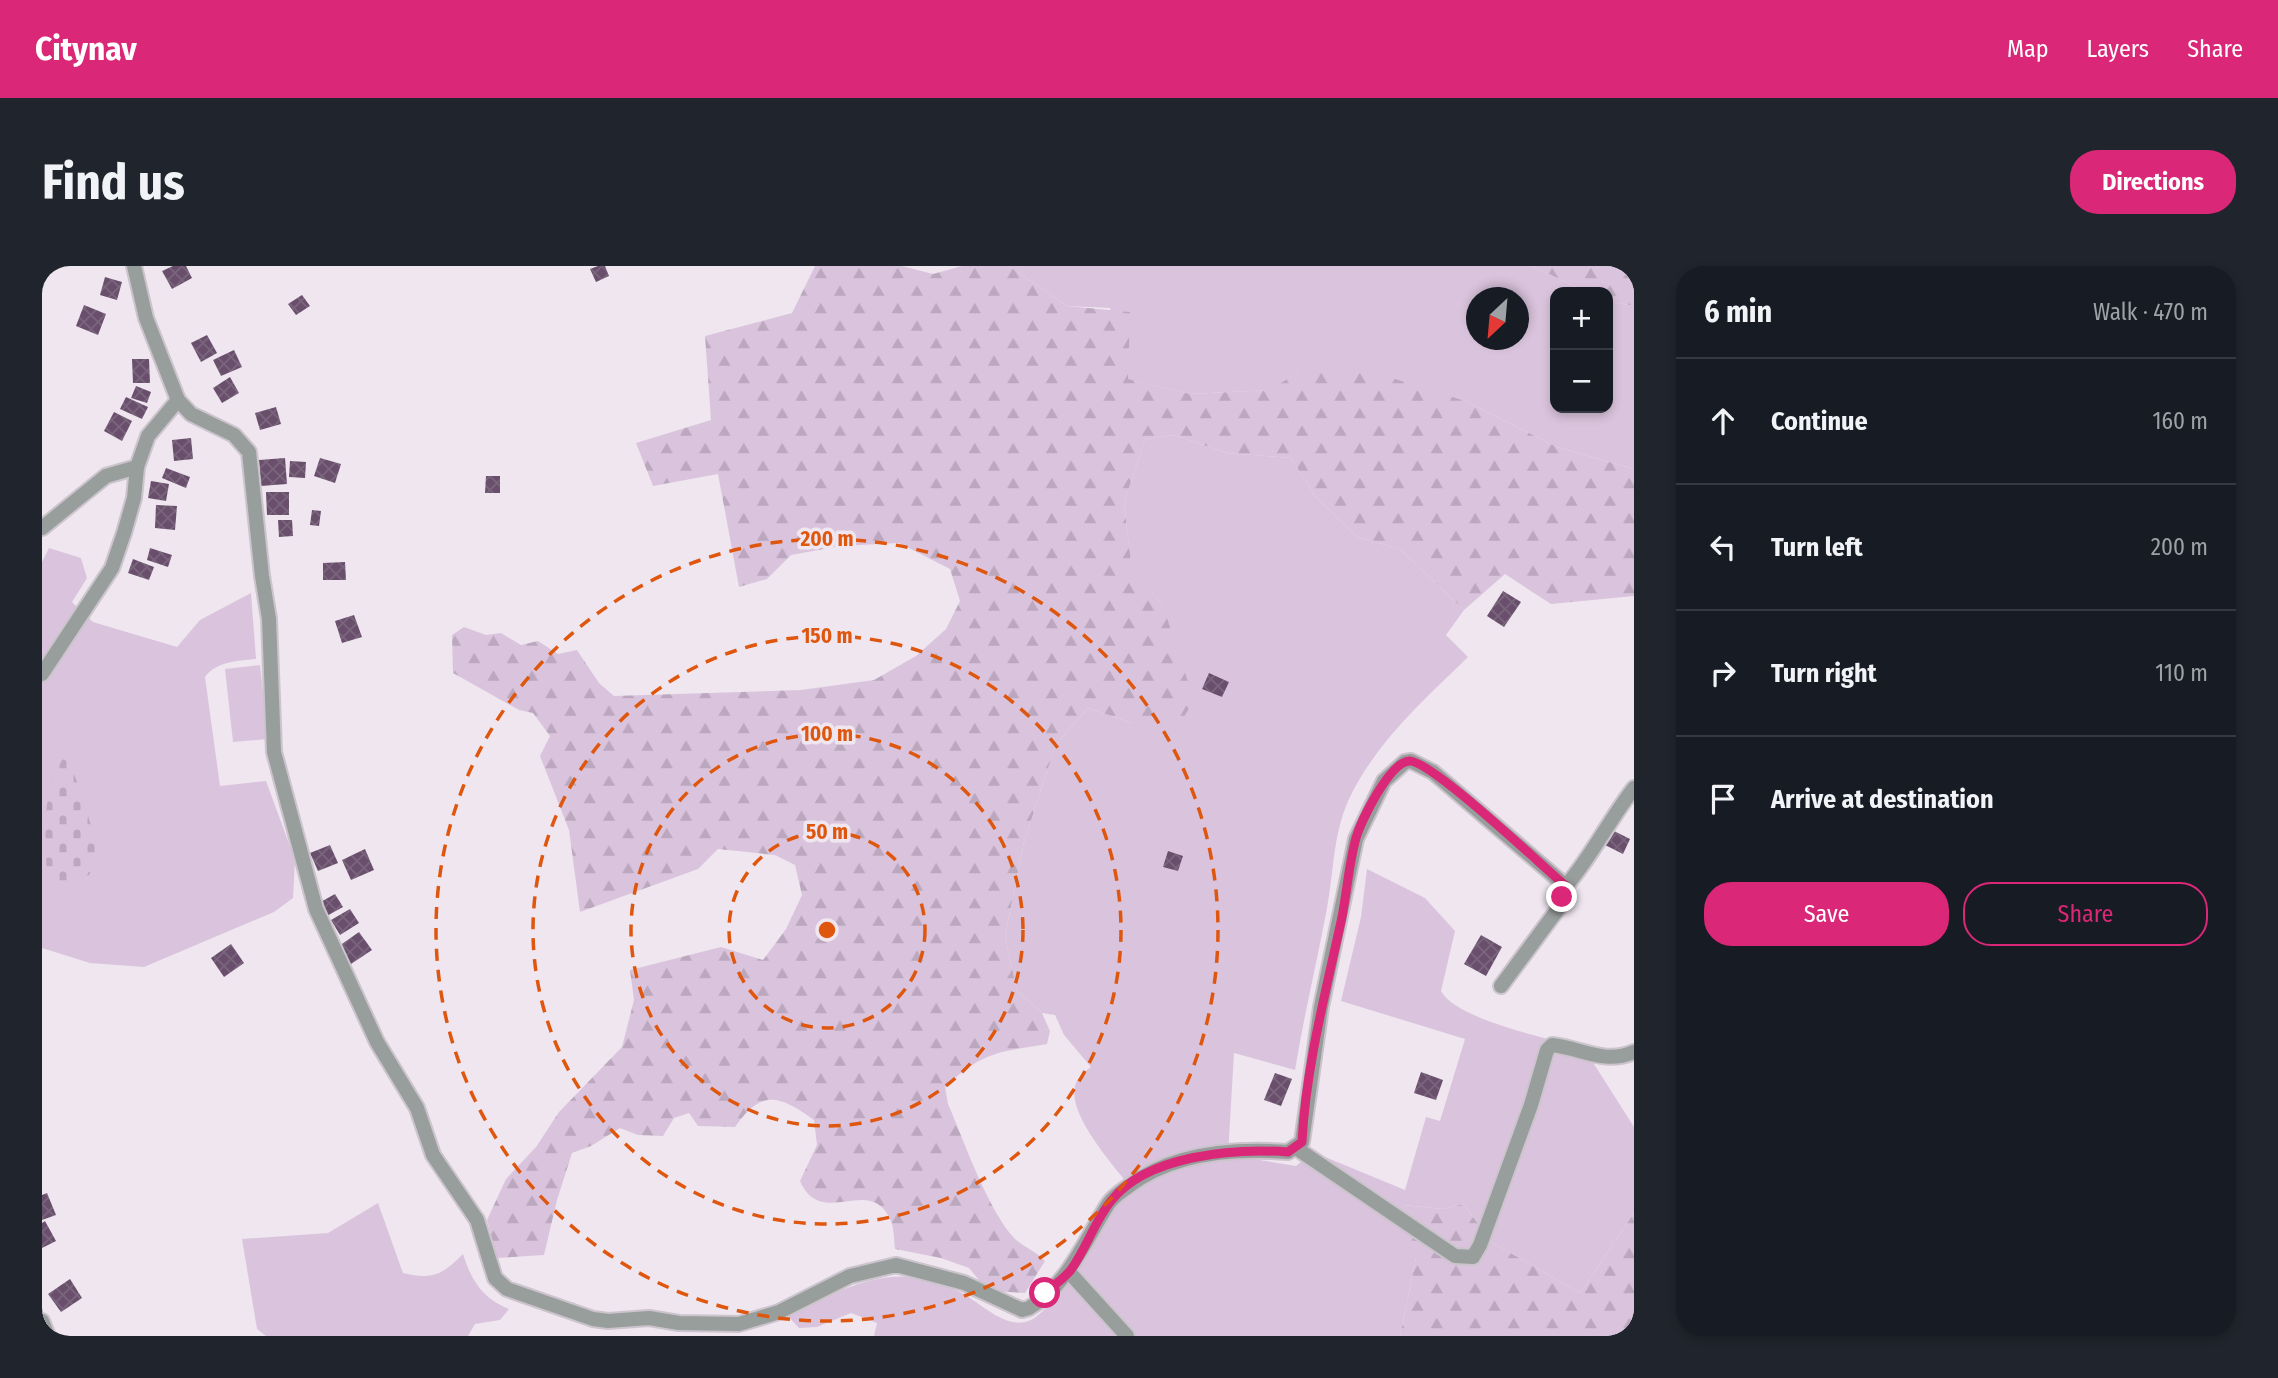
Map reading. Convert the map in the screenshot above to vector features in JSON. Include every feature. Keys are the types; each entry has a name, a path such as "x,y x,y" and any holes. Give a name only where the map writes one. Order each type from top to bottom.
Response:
{"street":[{"path":"134,266 146,318 178,400 191,414 234,435 249,452 261,576 270,619 274,752 316,909 377,1042 417,1108 433,1155 477,1220 495,1279 507,1289 593,1319 608,1321 649,1318 679,1324 714,1324 761,1319 850,1276 874,1268 897,1265 964,1283 1022,1310 1038,1302 1069,1272 1111,1199 1137,1180 1196,1156 1248,1149 1288,1152 1302,1142 1321,1007 1356,839 1384,782 1405,762 1411,761 1433,772 1566,886"},
{"path":"42,674 112,568 134,498 136,467 148,436 178,400"},
{"path":"42,528 106,476 136,467"},
{"path":"1501,986 1558,909 1566,886 1588,860 1604,831 1634,788"},
{"path":"1296,1148 1455,1256 1473,1257 1480,1245 1531,1105 1547,1050 1552,1045 1569,1047 1588,1055 1604,1057 1622,1057 1634,1052"},
{"path":"1069,1272 1127,1336"},
{"path":"42,1321 48,1336"}],"green space":[{"path":"815,266 902,266 933,274 962,266 1009,266 1067,306 1130,312 1128,379 1190,394 1269,390 1299,372 1354,366 1465,401 1557,447 1634,469 1634,596 1551,604 1505,574 1464,610 1400,549 1357,537 1315,496 1291,458 1227,453 1174,435 1145,439 1124,503 1131,562 1164,609 1194,700 1181,722 1132,723 1088,708 1056,744 1024,842 1005,936 1017,991 1042,1013 1050,1031 1047,1044 992,1055 958,1075 945,1087 948,1104 995,1210 1014,1238 1045,1261 1025,1293 988,1291 969,1268 941,1258 895,1249 891,1221 882,1207 871,1201 833,1203 809,1195 800,1181 817,1145 814,1120 780,1101 762,1101 753,1106 735,1127 698,1126 689,1113 674,1118 663,1136 638,1135 620,1128 591,1146 572,1153 544,1255 497,1258 487,1220 506,1179 536,1147 559,1112 622,1047 634,1000 630,970 721,947 763,960 786,929 802,895 795,865 775,855 718,849 698,869 580,912 569,830 540,756 550,736 533,713 519,710 453,673 452,635 464,627 486,635 501,633 521,645 538,641 558,654 577,650 599,683 614,696 801,690 874,680 916,656 946,629 960,601 950,569 899,543 841,546 791,555 767,579 739,587 718,474 653,486 636,443 711,420 705,336 792,313"},
{"path":"1009,266 1532,266 1576,287 1550,287 1550,413 1613,413 1613,302 1634,306 1634,469 1557,447 1465,401 1299,372 1270,390 1190,394 1127,379 1110,308 1067,306"},
{"path":"1532,266 1634,266 1634,306 1613,302 1613,287 1576,287"},
{"path":"1174,435 1227,453 1291,458 1315,496 1357,537 1400,549 1464,610 1446,635 1468,657 1387,740 1360,778 1349,799 1337,839 1327,908 1295,1070 1234,1053 1228,1155 1296,1166 1313,1152 1405,1190 1426,1117 1440,1121 1465,1039 1341,1001 1361,917 1367,869 1425,898 1455,931 1441,991 1451,1002 1467,1012 1510,1028 1593,1050 1594,1064 1634,1127 1634,1213 1580,1293 1493,1243 1463,1204 1443,1209 1403,1205 1416,1258 1400,1336 874,1336 877,1323 851,1313 817,1327 799,1328 787,1315 856,1285 893,1277 911,1277 937,1283 960,1292 1006,1320 1026,1322 1036,1317 1057,1295 1097,1228 1132,1189 1093,1139 1077,1109 1074,1095 1076,1083 1091,1067 1064,1035 1055,1015 1042,1013 1017,991 1005,936 1024,842 1056,744 1088,708 1132,723 1164,609 1131,563 1124,503 1145,439"},
{"path":"49,548 81,558 87,578 72,602 93,622 177,647 200,620 251,593 256,659 222,665 205,677 220,786 266,781 295,860 293,898 274,912 144,967 90,963 42,948 42,562"},
{"path":"260,665 268,739 233,742 225,669"},
{"path":"66,755 81,791 99,854 89,875 73,887 49,883 45,850 48,797 58,767"},
{"path":"378,1203 403,1273 422,1276 436,1274 449,1267 463,1254 479,1288 492,1300 509,1309 500,1320 475,1324 468,1336 266,1336 257,1329 242,1239 328,1233"},
{"path":"1463,1204 1493,1243 1580,1293 1634,1213 1634,1336 1400,1336 1416,1258 1386,1236 1403,1205 1443,1209"}],"building":[{"path":"173,266 186,266 192,278 172,289 162,271"},
{"path":"605,266 609,276 596,282 590,269"},
{"path":"105,277 122,282 117,300 100,295"},
{"path":"302,295 310,306 296,315 288,304"},
{"path":"84,305 106,314 98,335 76,326"},
{"path":"207,335 217,353 201,362 191,343"},
{"path":"234,350 242,367 221,376 213,360"},
{"path":"132,359 149,359 150,383 133,383"},
{"path":"230,377 239,393 222,403 213,388"},
{"path":"136,386 151,392 147,403 131,398"},
{"path":"126,397 148,407 142,419 120,409"},
{"path":"276,407 281,424 260,430 255,413"},
{"path":"114,412 132,421 122,441 104,431"},
{"path":"191,438 193,459 174,461 172,440"},
{"path":"285,458 287,484 261,486 259,460"},
{"path":"320,458 341,464 335,483 314,476"},
{"path":"290,461 306,462 305,478 289,477"},
{"path":"166,468 190,477 186,488 162,478"},
{"path":"486,476 500,476 500,493 485,493"},
{"path":"151,481 169,484 166,501 148,498"},
{"path":"266,492 289,492 289,515 267,515"},
{"path":"156,505 177,506 175,530 155,528"},
{"path":"312,510 321,511 319,526 310,525"},
{"path":"278,520 292,520 293,536 279,537"},
{"path":"150,548 172,555 168,567 147,560"},
{"path":"133,559 154,567 149,580 128,573"},
{"path":"345,562 346,580 323,580 323,563"},
{"path":"1503,591 1521,602 1504,627 1487,616"},
{"path":"354,615 362,637 342,643 335,621"},
{"path":"1209,673 1229,682 1222,697 1202,689"},
{"path":"1612,830 1630,839 1623,854 1605,845"},
{"path":"330,845 338,863 318,871 310,853"},
{"path":"365,849 374,870 351,880 342,860"},
{"path":"1168,851 1183,856 1178,871 1163,867"},
{"path":"335,894 343,907 325,917 317,904"},
{"path":"350,909 359,923 340,935 331,920"},
{"path":"359,932 372,950 351,964 339,946"},
{"path":"1481,935 1502,947 1486,976 1464,964"},
{"path":"231,944 244,963 224,977 211,958"},
{"path":"1421,1072 1443,1080 1436,1100 1414,1093"},
{"path":"1275,1073 1292,1079 1281,1106 1264,1100"},
{"path":"47,1193 56,1215 42,1220 42,1195"},
{"path":"45,1221 56,1241 42,1248 42,1223"},
{"path":"70,1279 82,1298 61,1312 48,1294"}],"route":[{"path":"1045,1293 1069,1272 1111,1199 1137,1180 1196,1156 1248,1149 1288,1152 1302,1142 1321,1007 1356,839 1363,818 1384,782 1405,762 1411,761 1433,772 1473,804 1566,886 1562,897"}]}
